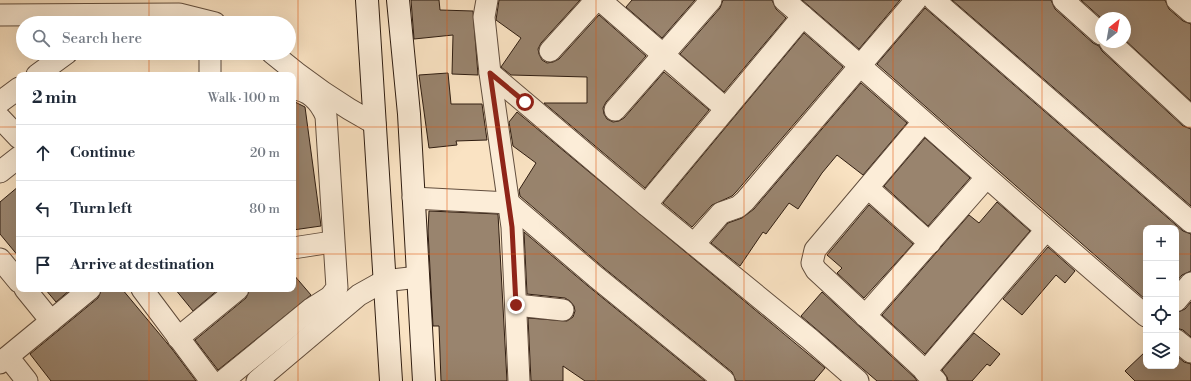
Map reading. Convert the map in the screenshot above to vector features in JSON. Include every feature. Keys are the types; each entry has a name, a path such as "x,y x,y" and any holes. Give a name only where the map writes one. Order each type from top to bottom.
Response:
{"main road":[{"path":"367,0 391,381"},
{"path":"398,0 409,114 424,381"}],"street":[{"path":"0,6 8,0"},
{"path":"487,0 484,17 490,73 512,227 519,381"},
{"path":"550,51 596,0"},
{"path":"600,0 726,109"},
{"path":"615,110 711,0"},
{"path":"784,0 860,65 986,178 1143,313"},
{"path":"694,244 720,213 738,207 745,202 916,0"},
{"path":"934,0 1191,222"},
{"path":"1063,0 1095,29"},
{"path":"1177,0 1191,12"},
{"path":"0,15 179,14 187,16"},
{"path":"646,205 803,16"},
{"path":"1116,48 1191,117"},
{"path":"41,72 58,60"},
{"path":"210,60 210,72"},
{"path":"280,60 294,72"},
{"path":"490,73 646,205 810,339 858,381"},
{"path":"296,74 343,106 375,124"},
{"path":"0,102 16,90"},
{"path":"223,381 311,309 330,297 337,288 332,242 326,116 321,105 311,95 296,90"},
{"path":"0,118 16,135"},
{"path":"923,122 815,250 812,263 816,270 931,376 1046,230"},
{"path":"0,172 16,159"},
{"path":"865,316 986,178"},
{"path":"868,188 930,243"},
{"path":"413,198 509,203 596,277 724,381"},
{"path":"296,248 332,242"},
{"path":"0,259 16,278"},
{"path":"257,381 359,294 384,281 418,277"},
{"path":"1179,297 1191,283"},
{"path":"27,292 51,321"},
{"path":"28,381 4,360 86,292"},
{"path":"144,292 211,381"},
{"path":"178,338 234,292"},
{"path":"516,305 563,310"},
{"path":"1179,342 1191,352"}],"building":[{"path":"411,0 439,0 440,10 473,11 478,75 452,74 453,35 414,39"},
{"path":"499,0 580,0 541,43 538,49 539,54 542,60 547,63 559,59 599,15 646,56 606,102 603,108 607,119 613,122 624,118 664,72 709,110 645,188 544,103 587,103 587,77 511,75 501,67 521,38 496,20"},
{"path":"632,0 695,0 662,38 626,7"},
{"path":"723,0 772,0 776,9 786,18 724,92 680,54 720,8"},
{"path":"802,0 900,0 859,49"},
{"path":"952,0 1051,0 1055,9 1095,44 1095,48 1100,48 1183,126 1191,129 1191,206"},
{"path":"1081,0 1165,0 1169,9 1183,21 1191,24 1191,101 1131,46 1131,12 1095,13"},
{"path":"925,8 1176,225 1143,225 1143,297 877,64"},
{"path":"804,33 843,67 736,192 732,196 712,205 692,227 663,203"},
{"path":"448,73 451,104 482,104 487,140 456,141 457,145 429,148 419,75"},
{"path":"861,83 907,123 863,175 837,155 822,173 798,209 789,203 766,234 763,232 740,266 711,243 728,223 742,218 754,209"},
{"path":"296,102 305,107 321,226 296,230"},
{"path":"517,112 825,368 814,381 736,381 732,372 604,268 520,196 519,190 536,163 513,146 509,122"},
{"path":"925,138 970,178 928,226 884,186"},
{"path":"16,189 16,253 0,234 0,202"},
{"path":"997,202 1030,231 925,354 882,315 969,215 979,223"},
{"path":"869,205 913,244 864,298 837,273 842,268 827,255"},
{"path":"429,211 498,214 507,381 441,381 439,326 433,326 428,231"},
{"path":"1179,228 1191,234 1191,271 1182,275 1179,278"},
{"path":"524,232 705,381 585,381 563,366 563,381 531,381 528,318 567,321 573,317 575,311 574,306 565,298 527,294"},
{"path":"1048,247 1075,271 1065,283 1056,275 1022,315 1003,299"},
{"path":"296,278 311,295 218,370 195,340 246,298 249,292 296,292"},
{"path":"48,292 68,292 56,302"},
{"path":"101,292 124,292 172,349 196,381 51,381 30,354 98,298"},
{"path":"177,292 215,292 193,311"},
{"path":"822,292 917,381 877,381 801,316"},
{"path":"1191,302 1191,337 1183,330 1179,329 1179,312 1185,309"},
{"path":"974,333 1000,354 990,366 987,364 972,381 948,381 942,370"},
{"path":"1143,354 1143,369 1179,369 1179,358 1184,362 1191,364 1191,381 1135,381 1125,371"}],"route":[{"path":"516,305 512,227 490,73 525,102"}]}
